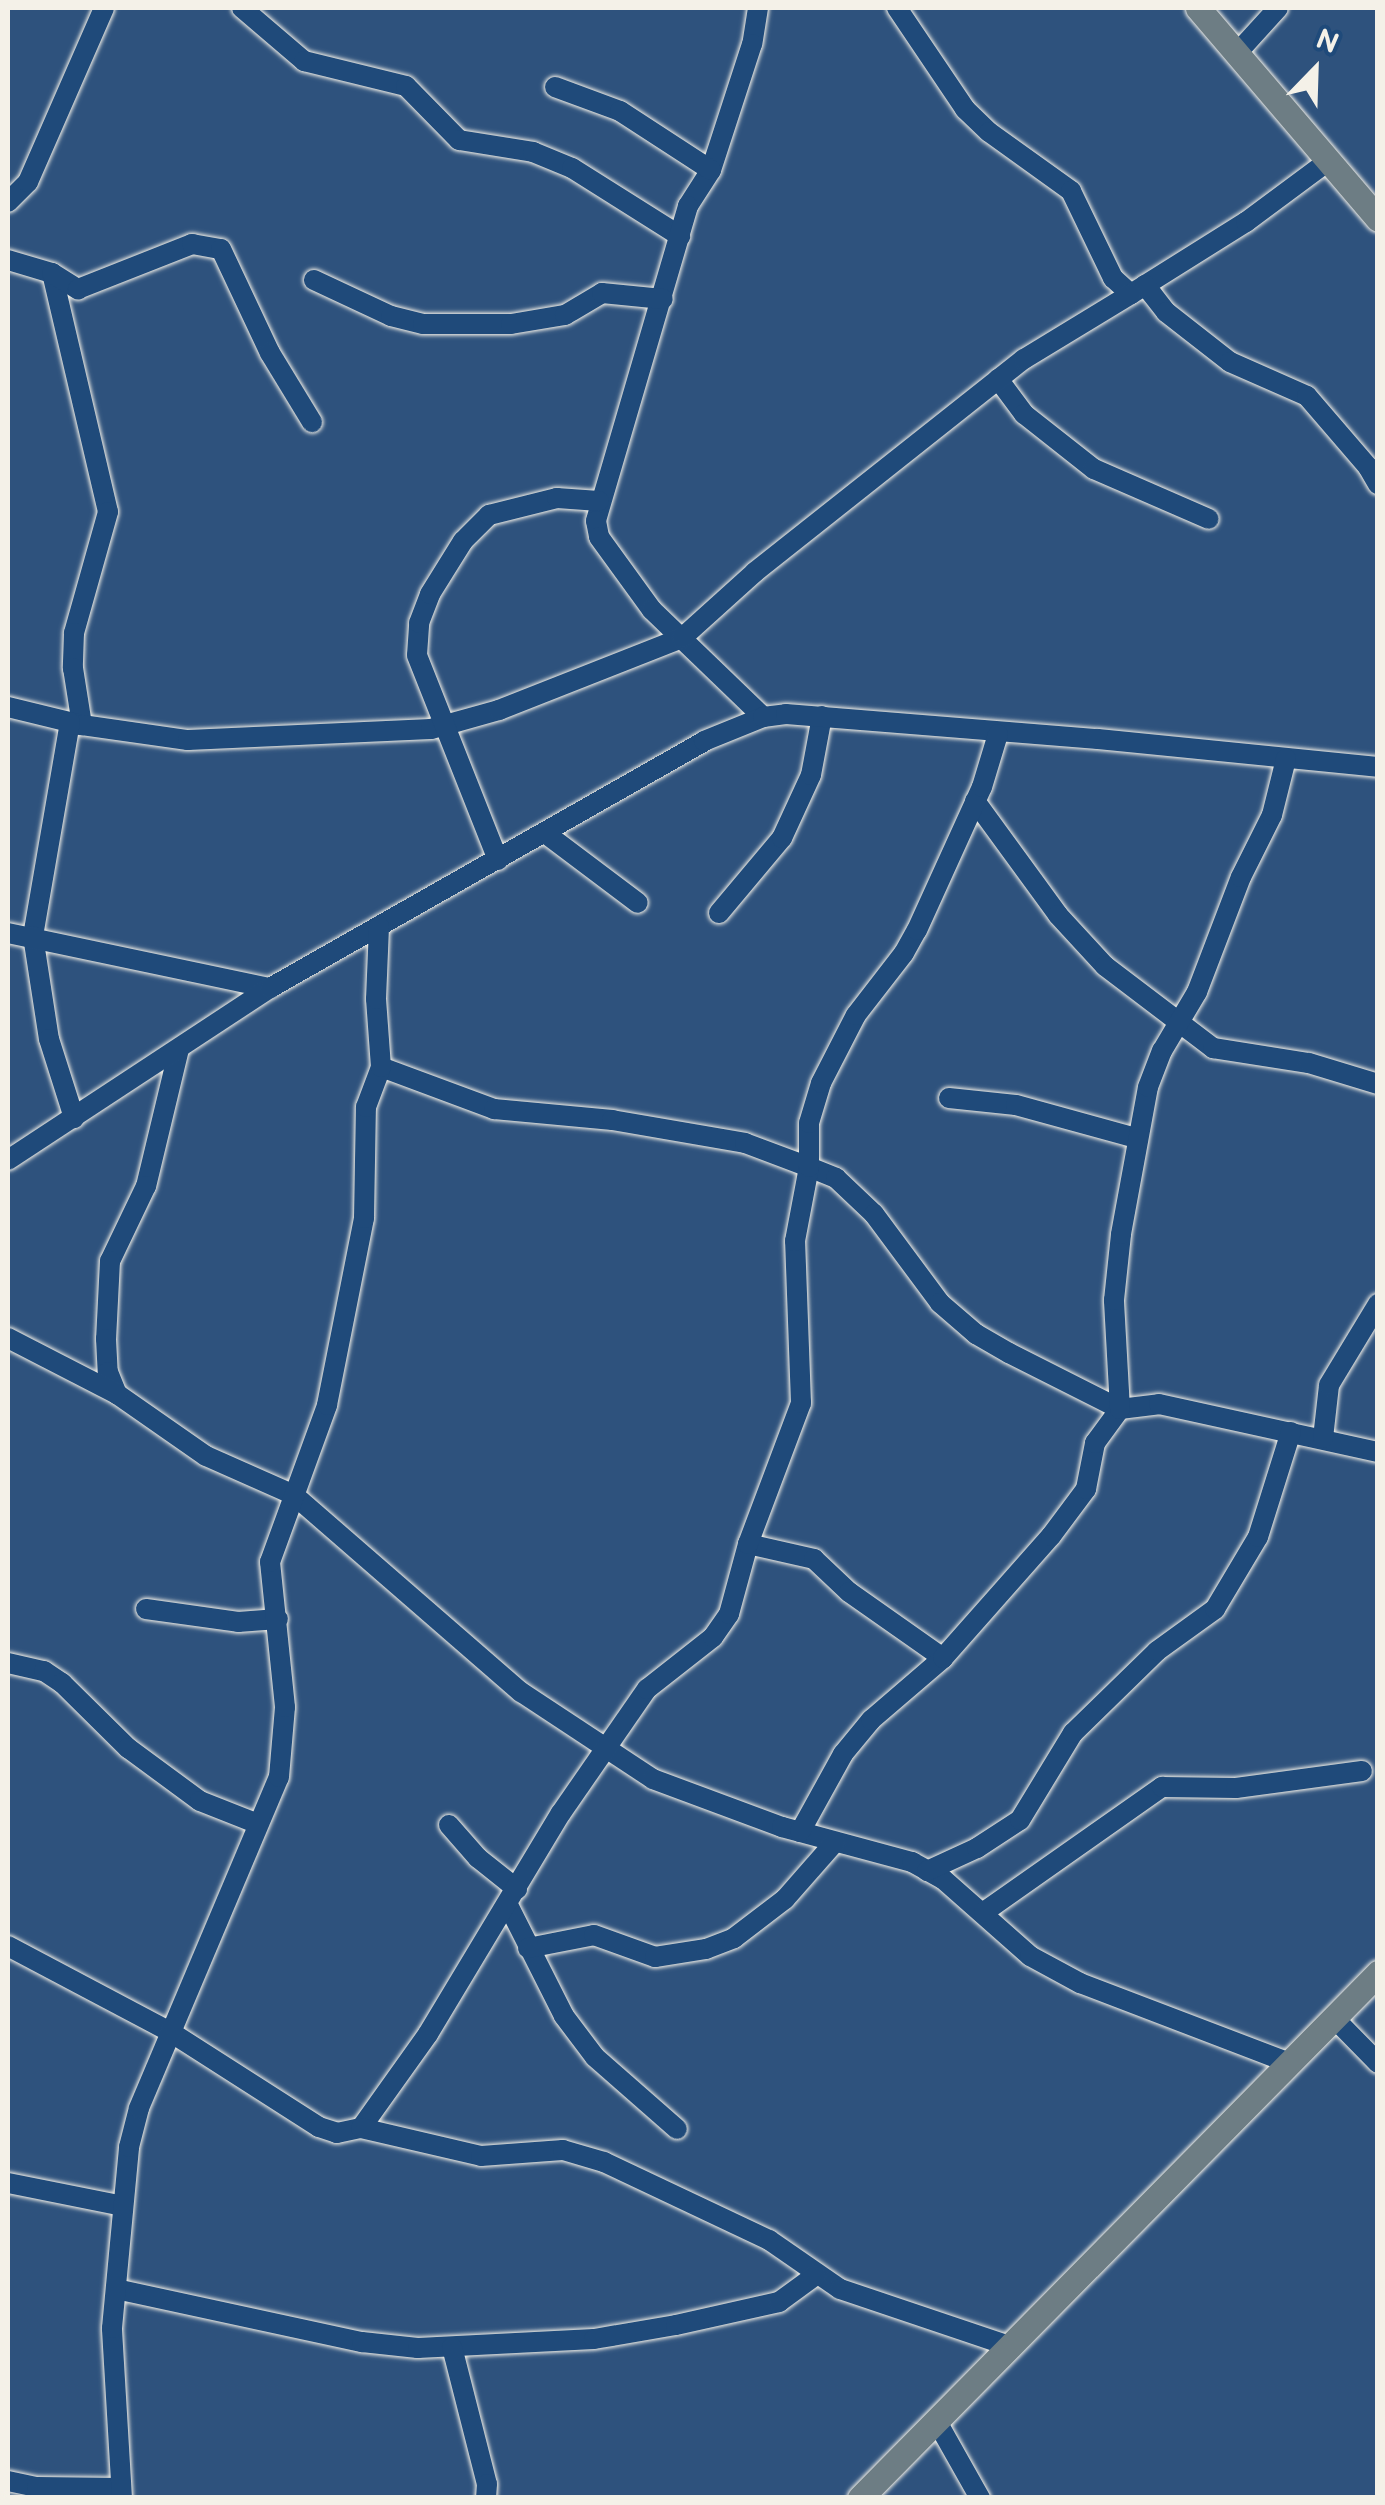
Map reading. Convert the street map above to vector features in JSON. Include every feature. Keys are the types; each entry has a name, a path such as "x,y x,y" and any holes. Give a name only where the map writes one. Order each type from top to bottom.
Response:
{"main road":[{"path":"1198,8 1378,219"},
{"path":"860,2498 1378,1973"}],"street":[{"path":"8,202 28,182 104,8"},
{"path":"242,8 304,61 406,86 459,140 533,152 559,163 680,236"},
{"path":"758,8 752,44 711,170 688,206 622,442 600,501 599,538 652,610 763,716"},
{"path":"896,8 966,109 989,132 1071,192 1113,278 1138,290 1230,362 1307,396 1378,484"},
{"path":"1238,52 1278,8"},
{"path":"555,87 620,112 711,170"},
{"path":"8,707 76,724 217,740 448,728 682,638 754,572 998,380 1246,222 1328,161"},
{"path":"8,260 52,273 78,289 192,244 222,249 270,353 312,422"},
{"path":"52,273 108,512 74,633 76,724 33,936 49,1039 74,1118"},
{"path":"314,280 392,316 423,324 510,324 565,315 602,293 663,299"},
{"path":"998,380 1024,414 1094,469 1208,519"},
{"path":"498,860 416,641 430,594 463,540 489,515 557,498 600,501"},
{"path":"8,1160 270,988 704,741 763,716 822,716 1378,768"},
{"path":"719,913 782,838 811,775 822,716"},
{"path":"362,2128 428,2034 561,1813 647,1689 713,1638 729,1614 748,1544 801,1403 795,1241 810,1168 809,1124 821,1083 856,1015 904,954 975,801 998,734"},
{"path":"800,1832 843,1754 871,1720 943,1658 1051,1536 1086,1489 1095,1443 1120,1409 1114,1300 1136,1138 1148,1087 1178,1022 1197,992 1241,877 1272,815 1286,759"},
{"path":"975,801 1058,915 1105,966 1213,1048 1310,1063 1378,1084"},
{"path":"545,833 638,903"},
{"path":"8,2481 37,2488 121,2493 112,2328 128,2147 139,2108 269,1805 284,1754 278,1619 270,1562 327,1404 364,1218 366,1108 380,1067 376,999 380,926"},
{"path":"8,933 111,958 270,988"},
{"path":"117,1394 108,1372 106,1339 110,1261 146,1186 179,1049"},
{"path":"380,1067 494,1110 612,1120 745,1142 836,1178 874,1214 930,1292 976,1334 1120,1409 1160,1404 1378,1452"},
{"path":"949,1098 1016,1105 1136,1138"},
{"path":"1323,1438 1329,1386 1378,1304"},
{"path":"8,1338 117,1394 206,1456 294,1495 388,1572 521,1692 605,1750 669,1786 927,1871 984,1912 1030,1956 1080,1983 1289,2064"},
{"path":"927,1871 976,1848 1020,1820 1073,1734 1157,1650 1215,1610 1258,1537 1291,1432"},
{"path":"748,1544 814,1559 848,1592 943,1658"},
{"path":"146,1609 238,1622 278,1619"},
{"path":"8,1663 44,1671 62,1683 128,1748 200,1800 258,1824"},
{"path":"984,1912 1162,1787 1236,1788 1362,1771"},
{"path":"449,1825 512,1897 528,1948 564,2016 623,2087 676,2129"},
{"path":"528,1948 594,1936 656,1957 706,1949 734,1938 785,1899 836,1842"},
{"path":"8,1946 172,2033 319,2126 337,2133 362,2128 482,2156 564,2150 604,2162 769,2240 816,2275 904,2313 1009,2346"},
{"path":"1334,2018 1378,2063"},
{"path":"8,2183 123,2206"},
{"path":"116,2289 362,2342 452,2347 594,2339 676,2326 779,2302 816,2275"},
{"path":"452,2347 488,2484 486,2498"},
{"path":"936,2420 980,2498"}]}
